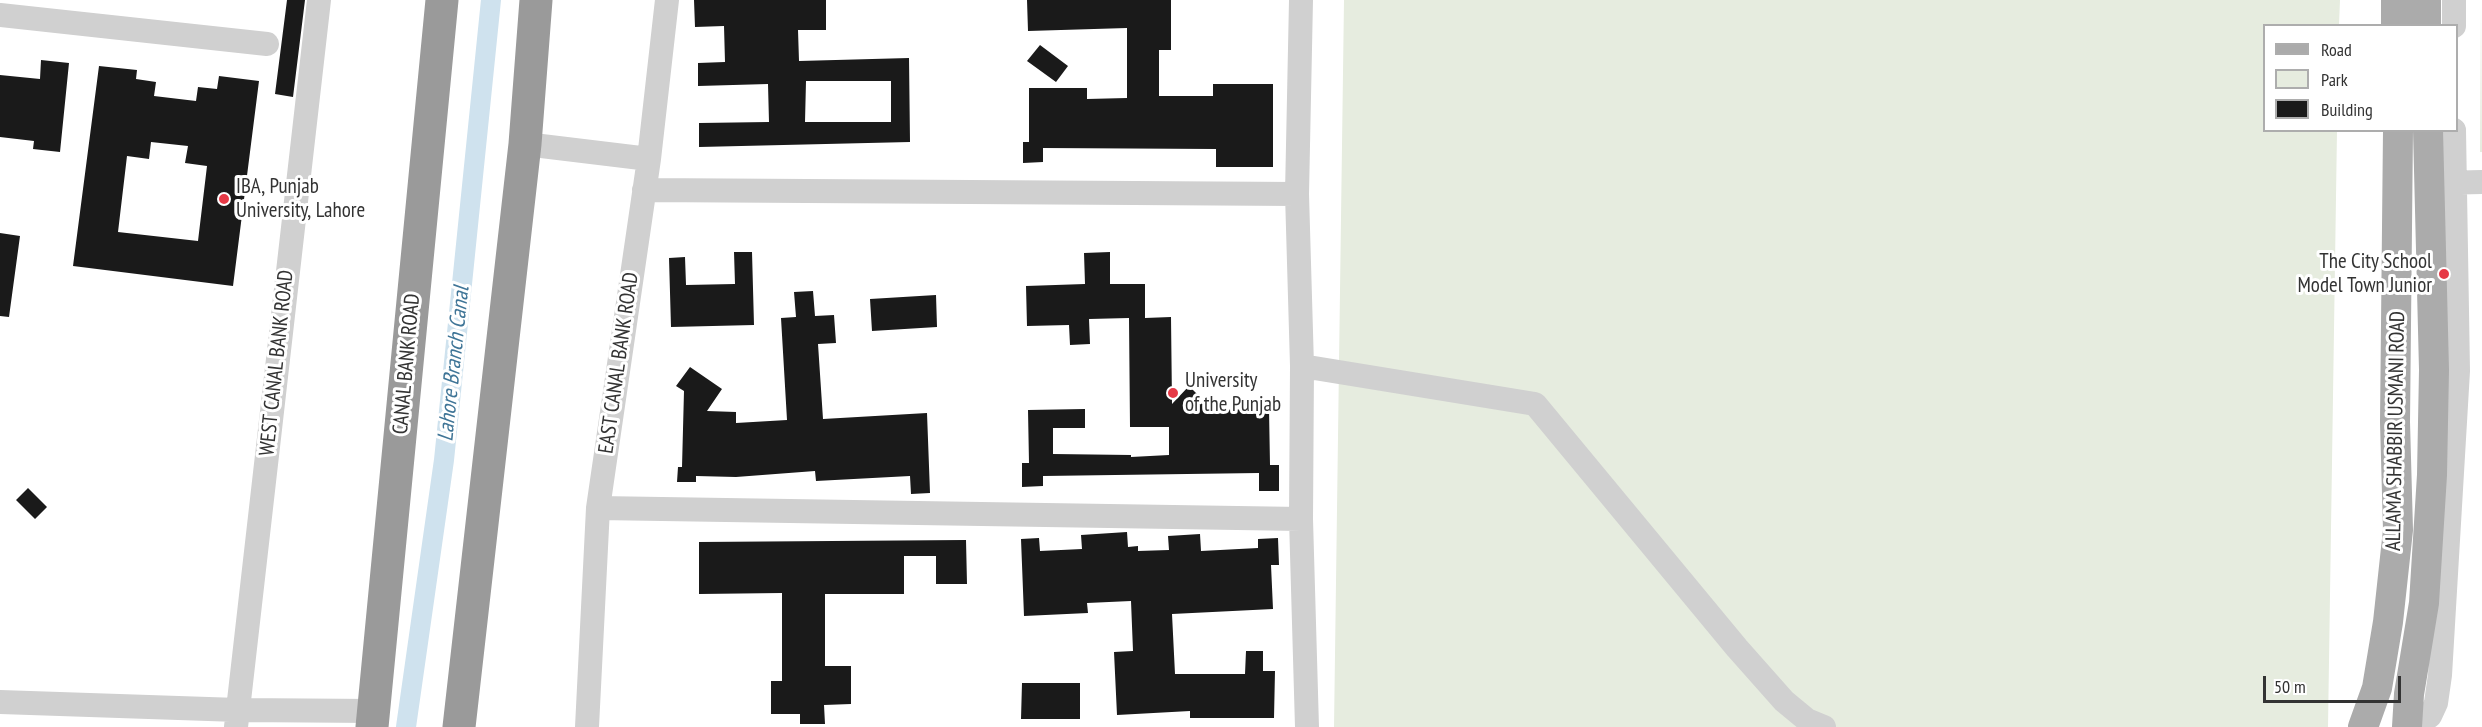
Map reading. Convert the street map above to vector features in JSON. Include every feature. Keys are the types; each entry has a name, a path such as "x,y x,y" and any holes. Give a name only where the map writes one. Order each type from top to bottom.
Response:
{"highway":[{"name":"CANAL BANK ROAD","path":"373,719 442,0"},
{"path":"459,727 525,144 536,0"}],"main road":[{"path":"2396,0 2396,24"},
{"path":"2426,0 2426,24"},
{"name":"ALLAMA SHABBIR USMANI ROAD","path":"2363,727 2377,688 2388,622 2398,530 2395,422 2398,132"},
{"name":"ALLAMA SHABBIR USMANI ROAD","path":"2400,724 2424,603 2432,475 2446,371 2441,183 2428,132"},
{"path":"2377,688 2400,724"}],"street":[{"name":"WEST CANAL BANK ROAD","path":"237,718 319,0"},
{"name":"EAST CANAL BANK ROAD","path":"587,727 598,508 649,159 667,0"},
{"path":"1301,0 1297,194 1302,366 1301,519 1307,727"},
{"path":"2454,0 2454,24"},
{"path":"0,15 267,44"},
{"path":"2454,132 2441,183 2482,182"},
{"path":"525,144 649,159"},
{"path":"644,190 1297,194"},
{"path":"1302,366 1535,404 1768,683 1793,710 1807,720 1824,727"},
{"path":"598,508 1301,519"},
{"path":"0,702 237,718 373,719"}],"green space":[{"path":"1344,0 2340,0 2339,24 2263,24 2263,132 2337,132 2328,727 1334,727"},
{"path":"2481,0 2482,152 2480,152"}],"building":[{"path":"287,0 305,0 293,97 275,94"},
{"path":"694,0 826,0 826,30 798,30 799,61 909,58 910,142 699,147 699,123 769,122 768,84 698,86 698,63 725,62 724,26 695,27","holes":["806,81 891,81 891,122 805,122"]},
{"path":"1027,0 1171,0 1171,50 1159,50 1159,96 1213,96 1213,84 1273,84 1273,167 1216,167 1216,149 1043,148 1043,162 1023,163 1023,142 1029,142 1029,88 1087,88 1087,99 1127,98 1127,28 1028,31"},
{"path":"1040,45 1068,66 1056,82 1027,61"},
{"path":"41,60 69,63 60,152 33,149 34,141 0,137 0,75 40,79"},
{"name":"IBA, Punjab University, Lahore","path":"99,66 137,70 136,79 156,82 154,96 196,101 198,87 217,89 219,76 259,81 233,286 73,266","holes":["151,142 188,146 185,163 207,166 198,241 118,232 127,156 149,159"]},
{"path":"0,233 20,236 9,317 0,316"},
{"path":"734,252 752,252 754,325 671,327 669,258 685,257 686,285 735,284"},
{"path":"1110,252 1110,284 1145,284 1145,318 1171,317 1172,404 1189,386 1213,410 1269,409 1270,465 1279,465 1279,491 1259,491 1259,473 1043,476 1043,486 1022,487 1022,463 1029,463 1028,410 1085,409 1085,428 1053,428 1053,454 1131,455 1131,457 1169,455 1169,427 1130,427 1129,318 1089,319 1090,344 1070,345 1069,325 1027,326 1026,286 1085,284 1084,253"},
{"path":"813,291 815,316 834,315 836,343 818,344 823,419 927,413 930,493 911,494 910,476 816,481 815,471 736,477 696,476 696,482 677,482 678,467 682,467 684,391 676,386 690,367 722,389 707,411 736,412 736,423 787,420 781,318 796,317 794,292"},
{"path":"936,295 937,327 872,331 870,299"},
{"path":"28,488 47,507 35,519 16,500"},
{"path":"1127,532 1128,547 1138,546 1138,551 1169,550 1168,536 1200,534 1201,551 1258,548 1258,539 1278,538 1279,565 1271,565 1273,609 1172,614 1175,674 1245,674 1246,651 1263,651 1263,671 1275,671 1274,718 1190,718 1190,711 1117,715 1114,652 1133,651 1131,601 1087,603 1088,613 1024,616 1021,539 1039,538 1040,551 1082,549 1081,535"},
{"path":"966,540 967,584 936,584 936,556 904,556 904,594 825,594 825,666 851,666 851,704 824,705 825,724 800,724 800,714 771,714 771,681 782,681 782,593 699,594 699,542"},
{"path":"1022,683 1080,683 1080,719 1021,719"}],"waterway":[{"name":"Lahore Branch Canal","path":"406,727 444,460 491,0"}],"place":[{"name":"IBA, Punjab University, Lahore","path":"224,199"},
{"name":"The City School Model Town Junior","path":"2444,274"},
{"name":"University of the Punjab","path":"1173,393"}]}
